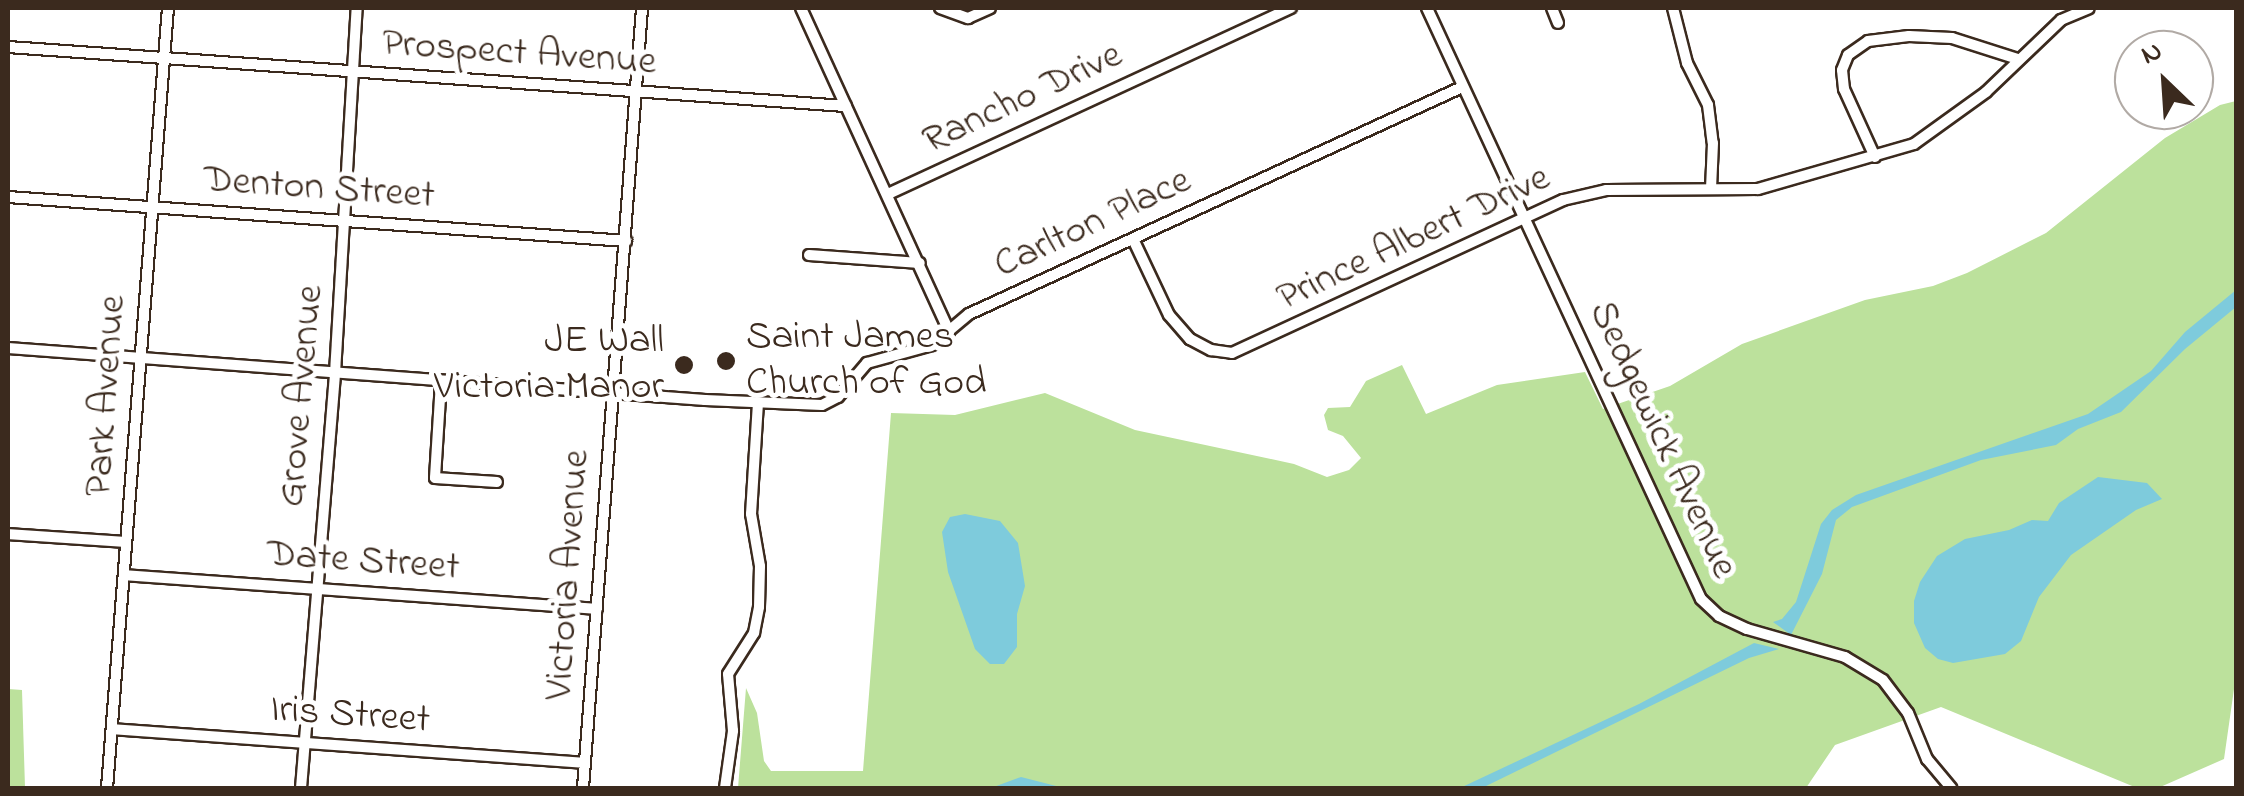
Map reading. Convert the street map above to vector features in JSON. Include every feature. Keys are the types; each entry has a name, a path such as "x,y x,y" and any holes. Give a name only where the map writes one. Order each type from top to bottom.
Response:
{"street":[{"name":"Park Avenue","path":"107,788 168,8"},
{"name":"Grove Avenue","path":"301,788 346,220 357,8"},
{"name":"Victoria Avenue","path":"583,788 642,8"},
{"path":"801,8 950,332"},
{"path":"940,8 968,18 990,8"},
{"name":"Rancho Drive","path":"888,194 1291,8"},
{"name":"Sedgewick Avenue","path":"1427,8 1701,599 1719,616 1772,637 1846,657 1883,680 1908,713 1926,759 1951,788"},
{"path":"1552,8 1558,24"},
{"path":"1673,8 1687,63 1708,105 1713,143 1711,189"},
{"path":"2055,8 2061,20"},
{"name":"Prince Albert Drive","path":"1133,239 1169,315 1190,338 1212,350 1232,353 1523,215 1606,190 1758,189 1914,144 1946,125 2061,20 2090,8"},
{"path":"1875,158 1844,89 1842,70 1848,55 1868,41 1909,36 1952,38 2018,59"},
{"name":"Prospect Avenue","path":"8,46 846,106"},
{"name":"Carlton Place","path":"8,348 758,404 828,402 845,389 859,368 932,345 969,314 1462,87"},
{"name":"Denton Street","path":"8,197 626,241"},
{"path":"809,255 920,262"},
{"path":"441,382 435,478 498,482"},
{"path":"725,788 733,731 728,674 754,633 759,607 760,566 751,514 758,404"},
{"path":"8,534 125,542"},
{"name":"Date Street","path":"124,575 597,609"},
{"name":"Iris Street","path":"112,728 584,763"}],"green space":[{"path":"2236,101 2236,675 2224,759 2158,788 2137,788 1941,707 1835,745 1806,788 738,788 746,688 757,713 764,761 771,771 863,771 891,413 955,415 1045,393 1135,430 1294,464 1327,477 1349,470 1361,458 1343,436 1328,430 1324,415 1328,408 1350,407 1366,381 1402,365 1426,414 1497,385 1585,372 1603,409 1670,386 1742,344 1865,300 1933,286 1967,273 2046,233 2178,130 2214,130 2214,109"},
{"path":"8,689 22,690 25,788 8,788"}],"water":[{"path":"2236,290 2236,307 2185,349 2121,412 2078,429 2056,445 1981,460 1852,507 1836,520 1822,574 1791,635 1773,622 1782,619 1796,602 1821,524 1832,510 1856,495 2088,414 2151,371 2185,332"},
{"path":"2098,477 2147,483 2162,499 2136,510 2071,555 2039,597 2021,641 2005,654 1953,663 1938,659 1925,648 1914,623 1914,601 1920,582 1937,556 1965,539 2009,530 2032,520 2048,521 2059,503"},
{"path":"965,514 1000,521 1018,543 1025,586 1017,614 1017,647 1004,664 990,664 975,649 948,572 942,532 950,517"},
{"path":"1754,643 1779,649 1749,658 1482,788 1460,788 1639,704"},
{"path":"1021,777 1064,788 991,788"}],"place":[{"name":"Saint James Church of God","path":"726,361"},
{"name":"JE Wall Victoria Manor","path":"684,365"}]}
